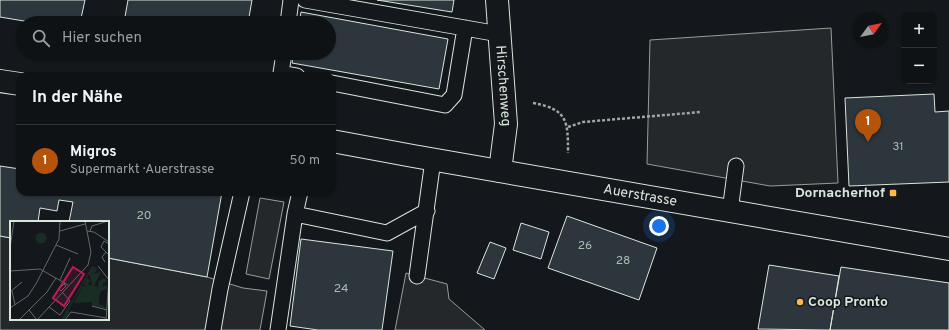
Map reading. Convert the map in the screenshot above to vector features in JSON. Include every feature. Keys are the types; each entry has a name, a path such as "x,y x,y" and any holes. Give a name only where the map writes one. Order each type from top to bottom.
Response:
{"main road":[{"name":"Hirschenweg","path":"497,0 506,124 500,171"},
{"path":"0,81 16,83"},
{"name":"Auerstrasse","path":"336,142 433,160 949,249"}],"lane":[{"path":"289,16 291,0"},
{"path":"305,0 499,34"},
{"path":"336,84 445,105 454,94 465,28"},
{"path":"281,72 283,60"},
{"path":"417,276 433,160"},
{"path":"730,211 736,166"},
{"path":"213,330 220,289 241,196"},
{"path":"278,330 295,214 299,196"},
{"path":"295,214 387,233 427,211"}],"path":[{"path":"533,103 549,106 565,119 568,126 568,158"},
{"path":"568,126 583,122 701,112"}],"shaded area":[{"path":"831,28 838,183 770,186 647,164 650,40"},
{"path":"260,198 284,202 269,279 246,274"},
{"path":"0,236 10,238 10,320 109,320 109,258 207,277 243,288 267,291 260,330 0,330"},
{"path":"406,273 447,284 449,299 485,330 395,330"}],"building":[{"path":"0,0 85,0 82,16 16,16 16,20 0,17"},
{"path":"128,0 252,0 249,16 125,16"},
{"path":"377,0 454,0 452,12"},
{"path":"301,12 323,16 300,16"},
{"path":"336,18 448,39 439,89 292,63 293,60 336,60"},
{"path":"934,94 935,112 949,111 949,182 849,186 845,98"},
{"path":"0,166 16,168 16,196 221,196 207,277 109,258 109,221 69,221 73,202 59,200 57,211 40,208 38,221 10,221 10,238 0,236"},
{"path":"567,216 657,248 639,300 548,268"},
{"path":"521,223 549,232 541,259 513,250"},
{"path":"301,239 393,251 382,330 318,330 290,326"},
{"path":"490,242 506,248 494,279 477,273"},
{"path":"769,265 839,276 830,330 758,329"},
{"path":"841,267 949,283 949,330 830,330"}],"place":[{"name":"Migros","path":"868,142"},
{"name":"Dornacherhof","path":"893,193"},
{"name":"Coop Pronto","path":"800,302"}]}
